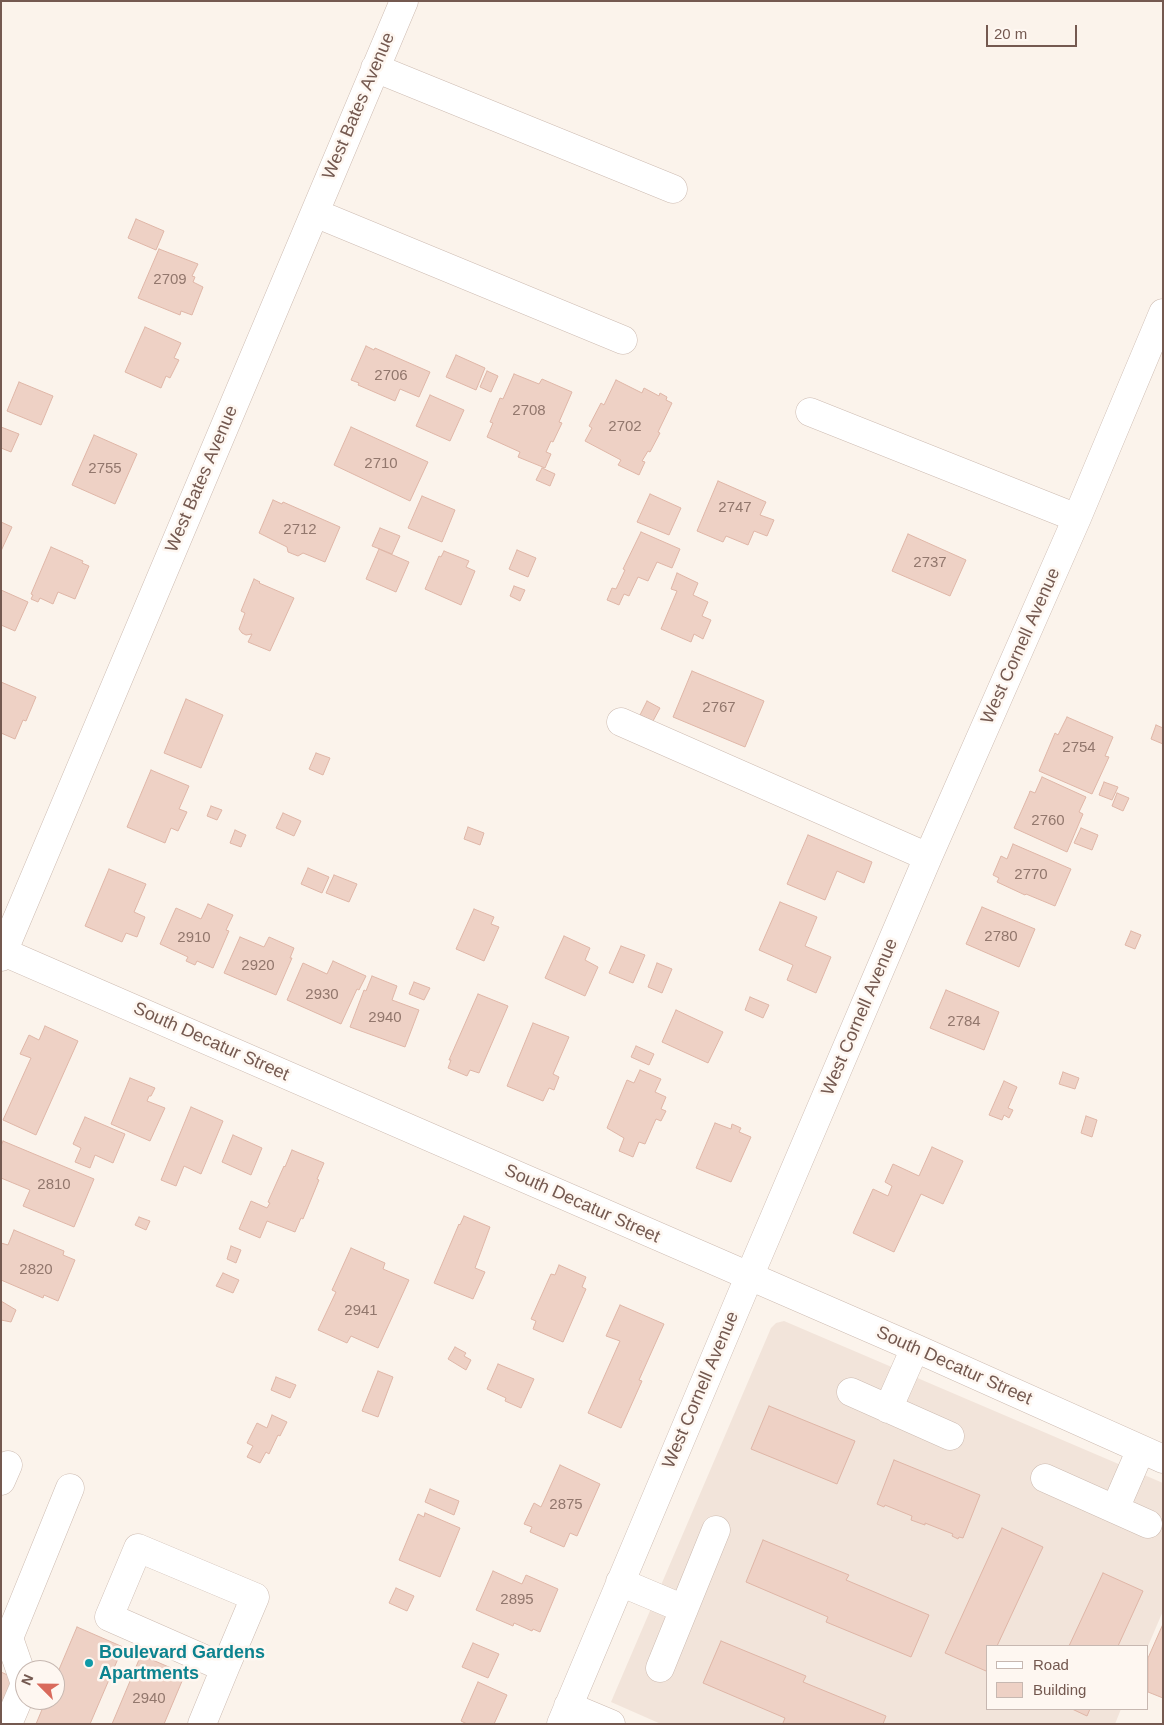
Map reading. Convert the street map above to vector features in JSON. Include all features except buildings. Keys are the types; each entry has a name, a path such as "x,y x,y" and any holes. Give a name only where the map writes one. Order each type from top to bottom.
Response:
{"street":[{"name":"West Bates Avenue","path":"2,953 404,1"},
{"path":"375,68 673,189"},
{"path":"315,213 623,340"},
{"name":"West Cornell Avenue","path":"564,1715 928,857 1077,518 1163,312"},
{"path":"810,412 1077,518"},
{"path":"621,722 928,857"},
{"name":"South Decatur Street","path":"2,953 915,1348 1152,1454"},
{"path":"888,1409 915,1348"},
{"path":"851,1392 950,1436"},
{"path":"1115,1509 1152,1454"},
{"path":"1045,1478 1148,1524"},
{"path":"8,1724 25,1684 9,1638 70,1488"},
{"path":"660,1668 716,1530"},
{"path":"202,1724 255,1597 138,1548 109,1617 225,1668"},
{"path":"620,1582 684,1609"},
{"path":"564,1715 612,1724"}],"shaded area":[{"path":"784,1321 1163,1483 1163,1611 1148,1645 986,1645 986,1710 1121,1710 1115,1724 661,1724 611,1702 771,1328 776,1323"}],"place":[{"name":"Boulevard Gardens Apartments","path":"89,1663"}]}
